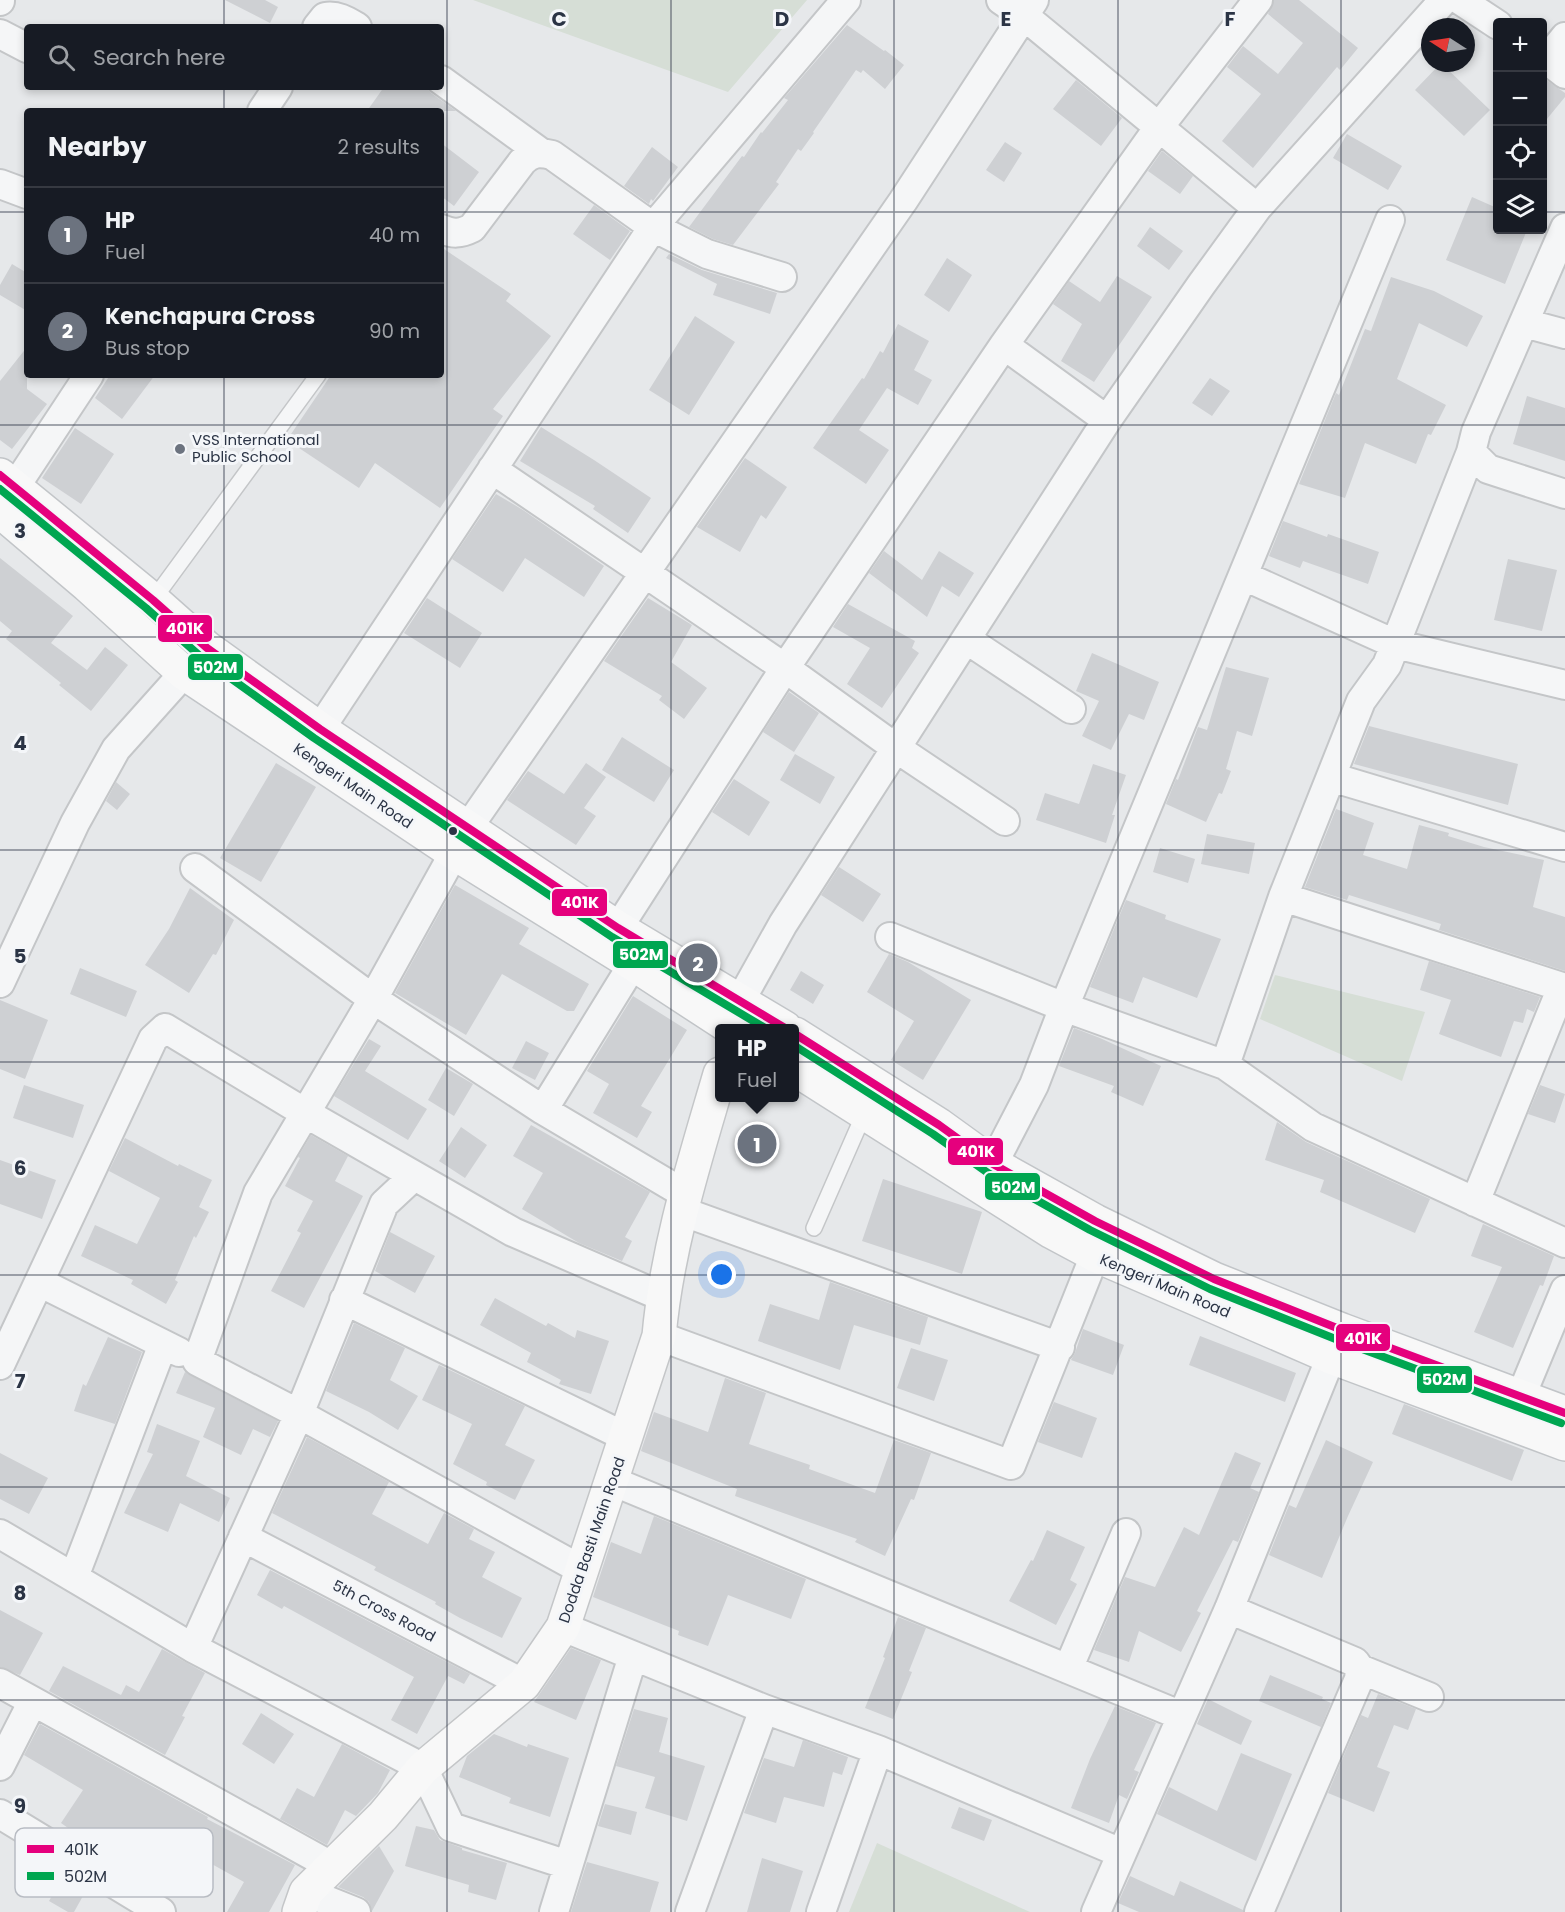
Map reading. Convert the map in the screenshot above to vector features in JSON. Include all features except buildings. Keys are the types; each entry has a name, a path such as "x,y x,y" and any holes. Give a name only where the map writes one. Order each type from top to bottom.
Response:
{"main road":[{"name":"Kengeri Main Road","path":"5,491 153,600 207,648 320,729 460,841 633,964 734,1020 757,1024"},
{"name":"Kengeri Main Road","path":"5,491 87,585 184,673 460,841 618,928 734,1020"},
{"name":"Kengeri Main Road","path":"799,1037 939,1125 993,1164 1095,1221 1214,1279 1342,1330 1565,1413"},
{"name":"Kengeri Main Road","path":"799,1072 1053,1232 1095,1256 1331,1357 1565,1444"},
{"name":"Dodda Basti Main Road","path":"302,1902 383,1816 423,1768 524,1684 563,1627 659,1336 663,1297 683,1202 715,1091"}],"street":[{"path":"320,729 653,227 846,0"},
{"path":"618,928 785,669 1004,345 1159,127 1258,0"},
{"path":"734,1020 783,924 1107,420 1257,208 1444,0"},
{"path":"1460,0 1493,22"},
{"path":"197,1361 258,1193 307,1114 373,999 460,841 903,201 1019,5 1159,127 1257,208"},
{"path":"319,24 325,17 331,16 336,16 351,24"},
{"path":"0,34 24,46"},
{"path":"1551,63 1565,37"},
{"path":"444,82 540,152 552,155 653,227 707,254 782,277"},
{"path":"264,108 276,90"},
{"path":"444,230 462,233 472,228 529,154 540,152"},
{"path":"0,184 24,193"},
{"path":"993,1164 1034,1085 1064,1007 1390,220"},
{"path":"1225,1065 1283,897 1361,701 1387,664 1471,452 1476,432 1565,228"},
{"path":"1524,323 1565,334"},
{"path":"1004,345 1107,420"},
{"path":"5,491 87,378"},
{"path":"1471,452 1488,469 1565,494"},
{"path":"492,469 1005,821"},
{"path":"1244,576 1395,644 1565,685"},
{"path":"966,639 1071,709"},
{"path":"2,970 75,824 116,749 184,673"},
{"path":"1331,777 1565,847"},
{"path":"195,868 373,999 683,1202 1060,1347"},
{"path":"1283,897 1564,988 1474,1202"},
{"path":"890,937 1064,1007 1225,1065 1313,1127 1565,1243"},
{"path":"543,1110 633,964"},
{"path":"0,1365 153,1039 165,1028 307,1114 513,1232 663,1297"},
{"path":"193,1648 299,1414 384,1204 414,1176"},
{"path":"659,1336 1011,1465 1095,1256"},
{"path":"39,1282 299,1414 582,1570"},
{"path":"1521,1396 1565,1290"},
{"path":"344,1300 626,1437"},
{"path":"74,1577 163,1344"},
{"path":"1096,1912 1229,1609 1331,1357"},
{"path":"612,1481 1182,1716"},
{"path":"1068,1669 1126,1533"},
{"path":"0,1534 193,1648 423,1768 451,1827 568,1865"},
{"name":"5th Cross Road","path":"243,1537 524,1684"},
{"path":"1229,1609 1355,1662 1360,1669 1429,1697"},
{"path":"563,1627 764,1708 878,1750 1121,1853"},
{"path":"554,1912 633,1656"},
{"path":"1259,1912 1359,1678 1360,1669"},
{"path":"0,1683 32,1703 333,1867"},
{"path":"0,1766 32,1703"},
{"path":"690,1912 764,1708"},
{"path":"821,1912 878,1750"},
{"path":"0,1814 23,1828"},
{"path":"136,1897 161,1912"},
{"path":"302,1902 356,1912"}],"lane":[{"path":"153,600 316,378"},
{"path":"814,1228 864,1114"}],"shaded area":[{"path":"473,0 807,0 728,92"},
{"path":"1275,975 1425,1012 1402,1081 1260,1019"},
{"path":"877,1843 1030,1912 849,1912"}],"transit line":[{"name":"401K","path":"0,475 153,600 207,648 320,729 618,928 778,1024"},
{"name":"502M","path":"0,489 146,608 201,657 314,738 612,937 758,1024"},
{"name":"401K","path":"799,1037 939,1125 993,1164 1095,1221 1214,1279 1342,1330 1565,1413"},
{"name":"502M","path":"799,1049 933,1134 988,1173 1090,1230 1210,1289 1338,1340 1561,1423"}],"place":[{"name":"VSS International Public School","path":"180,449"},
{"name":"Kenchapura Cross","path":"698,963"},
{"name":"HP","path":"757,1144"}]}
